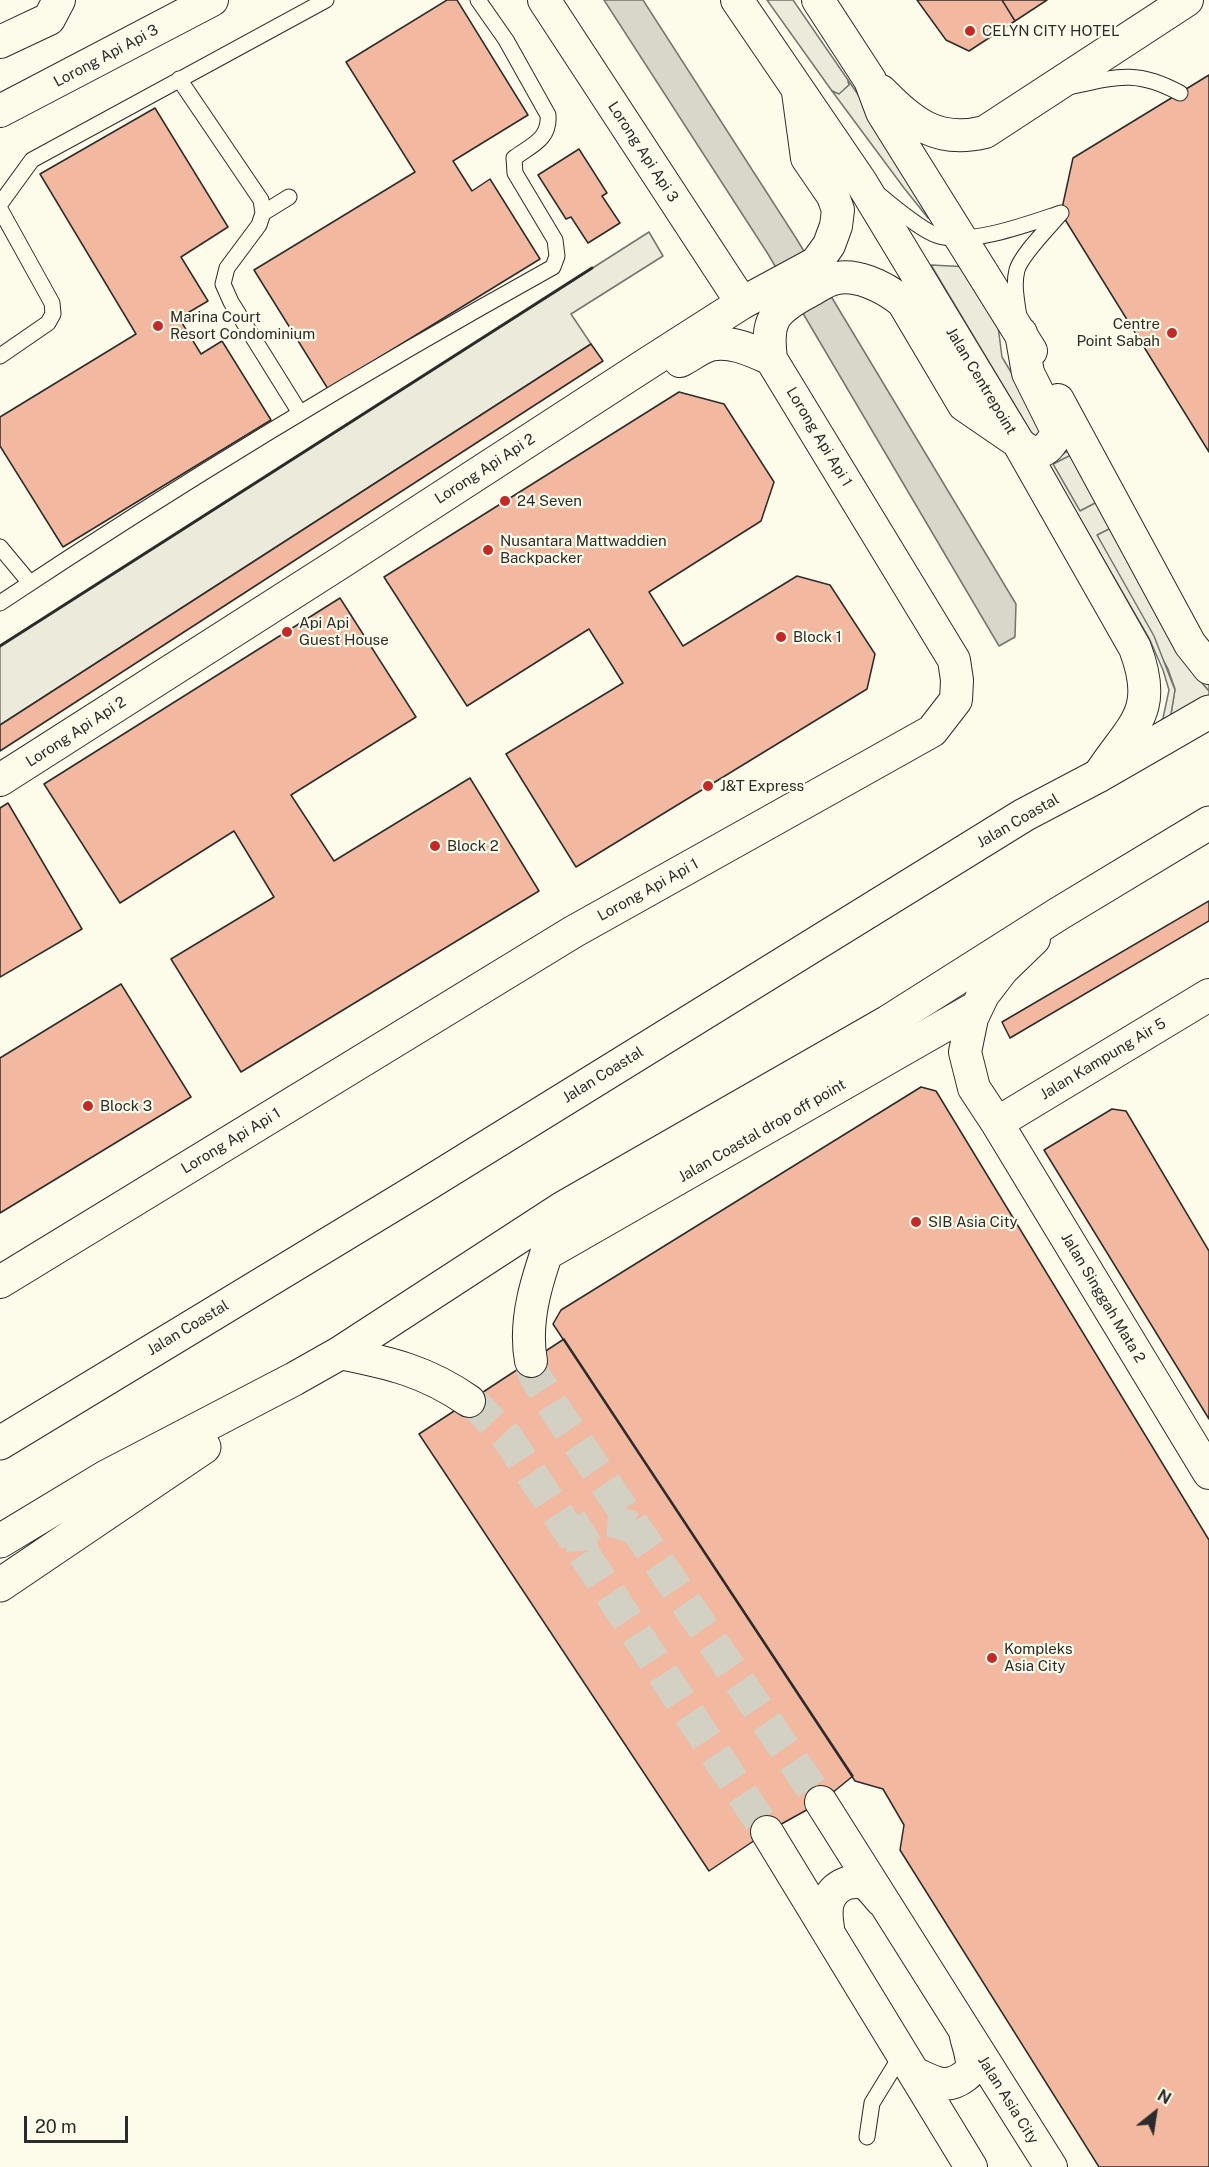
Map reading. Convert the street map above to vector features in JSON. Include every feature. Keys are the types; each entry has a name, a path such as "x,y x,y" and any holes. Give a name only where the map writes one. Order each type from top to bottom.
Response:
{"highway":[{"name":"Jalan Coastal","path":"0,1443 429,1183 1015,821 1209,712"},
{"path":"0,1541 106,1477 340,1353 562,1208 888,1022 1060,913 1209,823"},
{"path":"0,1585 237,1426 294,1379"}],"street":[{"path":"0,42 49,18 59,0"},
{"name":"Lorong Api Api 3","path":"0,111 212,0"},
{"name":"Lorong Api Api 3","path":"544,0 742,303"},
{"name":"Jalan Centrepoint","path":"736,0 861,182 1018,442 1135,648 1142,666 1144,703 1138,722 1098,776"},
{"path":"818,0 870,80 907,117 930,131 958,136 985,132 1174,3"},
{"path":"870,80 882,112 1022,333 1190,644 1209,668"},
{"name":"Lorong Api Api 2","path":"0,780 742,303 816,263 829,245 836,226 838,210 833,196 807,158 798,92"},
{"name":"Lorong Api Api 1","path":"0,1282 573,932 932,731 956,700 957,680 954,660 771,359 768,338 776,312 831,279 868,281 890,291 903,302 964,405 1018,442"},
{"path":"1018,442 1024,449 1040,452 1047,448 1056,434 1028,373 1022,333"},
{"path":"642,367 658,374 710,345 724,344 747,348 771,359"},
{"path":"977,1008 983,995 1003,969 1060,913"},
{"name":"Jalan Kampung Air 5","path":"997,1123 1209,995"},
{"name":"Jalan Singgah Mata 2","path":"977,1008 972,1018 965,1052 974,1088 1209,1473"},
{"name":"Jalan Coastal drop off point","path":"546,1254 977,1008"},
{"path":"531,1361 528,1345 529,1321 538,1275 562,1208"},
{"path":"340,1353 400,1366 447,1386 470,1401"},
{"name":"Jalan Asia City","path":"820,1802 1050,2167"},
{"path":"767,1832 971,2167"},
{"path":"829,1934 826,1907 831,1894 841,1886 851,1882 861,1882 883,1902"},
{"path":"908,2063 945,2085 956,2083 969,2073 972,2065 965,2032"}],"lane":[{"path":"0,204 32,160 326,0"},
{"path":"0,603 300,413 462,317 553,267 557,256 555,240 513,167 514,158 545,135 549,125 548,115 506,40 478,0"},
{"path":"1047,91 1121,76 1143,77 1162,83 1180,93"},
{"path":"179,79 261,200 263,213 259,225 227,268 223,284 231,302 300,413"},
{"path":"861,182 937,236 962,239 1014,228 1061,213 1017,267 1015,286 1022,333"},
{"path":"263,213 289,197"},
{"path":"0,209 52,303 53,314 48,323 0,356"},
{"path":"0,547 30,583"},
{"path":"867,2137 872,2103 908,2063"}],"shaded area":[{"path":"604,0 643,0 796,238 1016,604 1015,637 999,646 768,254"},
{"path":"767,0 793,0 848,80 849,85 839,95 832,91"},
{"path":"848,80 938,210 934,220 928,218 904,188 832,91 839,94 849,85"},
{"path":"649,232 663,256 571,314 591,344 0,725 0,646"},
{"path":"931,265 970,267 995,303 1002,357 1043,426 1042,436 1034,437 1032,434"},
{"path":"1076,446 1209,683 1209,691 1181,658 1111,528 1097,535 1154,636 1175,690 1170,720 1151,743 1163,718 1169,690 1163,670 1149,638 1048,463","holes":["1075,453 1099,501 1080,511 1053,464"]},
{"path":"1075,452 1100,501 1080,511 1053,464"},
{"path":"1112,527 1181,658 1209,691 1209,713 1170,720 1175,689 1168,669 1097,535"}],"building":[{"name":"Marina Court Resort Condominium","path":"447,0 457,0 528,115 453,161 472,191 490,179 540,259 328,389 254,270 415,172 346,62"},
{"name":"CELYN CITY HOTEL","path":"917,0 1002,0 1015,21 969,51 946,40"},
{"path":"1002,0 1047,0 1015,21"},
{"name":"Centre Point Sabah","path":"1209,75 1209,452 1061,213 1073,158"},
{"name":"Marina Court Resort Condominium","path":"155,108 228,227 181,257 208,301 179,318 201,354 222,341 271,420 63,547 0,446 0,417 136,334 40,174"},
{"path":"579,149 607,193 602,196 620,223 588,243 571,217 566,219 538,175"},
{"path":"591,344 603,361 0,751 0,725"},
{"name":"Block 1","path":"679,392 724,404 774,482 761,521 649,592 683,646 797,576 830,585 875,654 867,689 576,867 506,754 623,683 589,629 467,706 384,577"},
{"name":"Block 2","path":"340,598 416,717 291,795 334,861 470,778 539,891 241,1072 171,959 274,897 234,831 120,903 44,784"},
{"path":"8,803 82,929 0,977 0,808"},
{"path":"1209,901 1209,921 1010,1038 1002,1022"},
{"name":"Block 3","path":"121,984 191,1097 0,1213 0,1058"},
{"name":"Kompleks Asia City","path":"921,1087 936,1091 1209,1540 1209,2167 1099,2167 900,1850 904,1825 883,1789 855,1781 553,1324 561,1310"},
{"path":"1112,1109 1126,1111 1209,1251 1209,1419 1044,1150"},
{"path":"564,1339 853,1776 821,1802 767,1832 709,1871 419,1434"}],"tunnel":[{"path":"531,1361 533,1373 557,1412 821,1802"},
{"path":"469,1401 507,1437 767,1832"},
{"path":"582,1551 581,1534 594,1523 606,1520 633,1528"}],"wall":[{"path":"0,646 592,268"}],"place":[{"name":"CELYN CITY HOTEL","path":"970,31"},
{"name":"Marina Court Resort Condominium","path":"158,326"},
{"name":"Centre Point Sabah","path":"1172,333"},
{"name":"24 Seven","path":"505,501"},
{"name":"Nusantara Mattwaddien Backpacker","path":"488,550"},
{"name":"Api Api Guest House","path":"287,632"},
{"name":"Block 1","path":"781,637"},
{"name":"J&T Express","path":"708,786"},
{"name":"Block 2","path":"435,846"},
{"name":"Block 3","path":"88,1106"},
{"name":"SIB Asia City","path":"916,1222"},
{"name":"Kompleks Asia City","path":"992,1658"}]}
